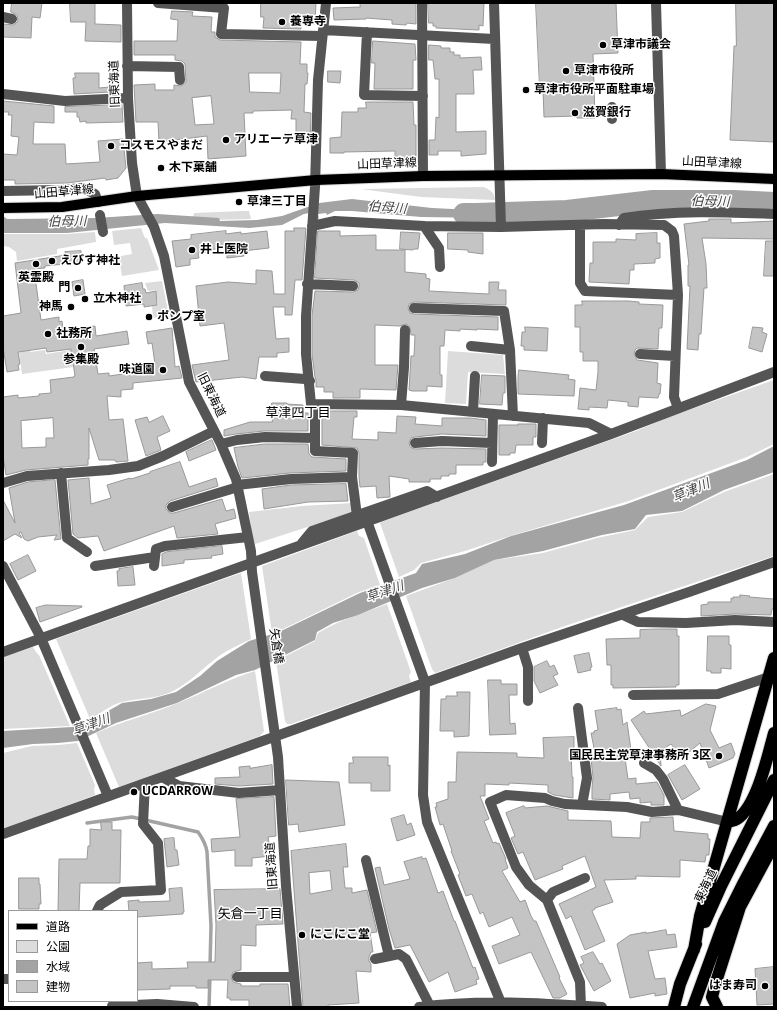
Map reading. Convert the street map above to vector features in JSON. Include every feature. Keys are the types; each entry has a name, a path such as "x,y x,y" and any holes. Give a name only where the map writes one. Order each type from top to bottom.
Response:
{"highway":[{"path":"694,950 700,916 774,658"},
{"path":"728,822 736,820 745,812 751,801 764,770 774,733"},
{"name":"東海道","path":"674,1007 680,984 721,886 774,780"},
{"path":"717,1007 712,997 716,982 740,907 769,845 774,826"},
{"path":"693,1007 724,922 744,882 769,845"}],"main road":[{"name":"山田草津線","path":"3,208 62,207 137,196 316,180 423,176 661,174 774,179"}],"street":[{"name":"旧東海道","path":"127,3 128,98 132,163 137,196 154,227 164,256 187,378 221,444 237,486 251,551 252,568"},
{"path":"158,3 224,8 221,34 367,32 494,39"},
{"path":"326,3 318,96 316,180 307,284 306,354 310,381 311,404 401,405 543,418 589,423 611,434"},
{"path":"422,3 423,176"},
{"path":"494,3 501,223"},
{"path":"656,3 661,174"},
{"path":"367,32 364,95 423,96"},
{"path":"127,66 179,67 180,80"},
{"path":"3,94 65,101 128,98"},
{"path":"612,107 612,119"},
{"path":"3,191 61,190 82,188 95,194 98,202"},
{"path":"618,224 624,218 677,213 714,212 774,214"},
{"path":"100,215 103,232"},
{"path":"313,223 335,221 424,226 501,223 664,225 672,231 674,236 678,295 674,397 678,408"},
{"path":"580,225 580,283 585,291 678,295"},
{"path":"424,226 439,248 440,267"},
{"path":"307,284 353,286"},
{"path":"414,308 504,311 510,350 513,416"},
{"path":"401,405 405,330"},
{"path":"472,346 510,350"},
{"path":"640,354 675,356"},
{"path":"3,652 252,568 300,545 611,434 774,372"},
{"path":"264,376 310,381"},
{"path":"473,412 476,376"},
{"path":"315,404 315,452 353,453 352,477 357,516"},
{"path":"492,462 493,414"},
{"path":"542,443 543,418"},
{"path":"3,483 27,476 109,470 138,466 163,456 214,431"},
{"path":"221,444 265,436 315,438"},
{"path":"415,443 442,441 492,443"},
{"path":"61,473 67,538 86,552"},
{"path":"172,507 237,486 292,479 352,477"},
{"path":"300,545 312,531 427,490 437,497"},
{"path":"367,521 424,678 423,795 427,822 501,1005"},
{"path":"95,566 154,562 156,549 165,546 248,537"},
{"path":"3,834 276,736 424,678 623,615 774,562"},
{"path":"3,566 47,651 108,796"},
{"name":"矢倉橋","path":"252,568 274,724"},
{"path":"623,615 638,622 686,623 735,620 774,622"},
{"path":"522,648 528,667 528,701"},
{"path":"633,695 718,694 769,676"},
{"path":"578,708 587,778 582,805"},
{"name":"旧東海道","path":"274,724 297,1007"},
{"path":"644,763 656,770 663,779 678,810"},
{"path":"162,777 179,786 239,793 280,790"},
{"path":"97,910 100,905 121,892 161,890 158,842 143,824 145,783"},
{"path":"581,1006 580,982 547,900 529,885 516,867 490,802 506,796 545,798 565,804 627,807 652,812 678,810 728,822"},
{"path":"366,860 389,956"},
{"path":"547,900 553,892 585,878"},
{"path":"375,959 399,954 406,959 430,1006"},
{"path":"237,977 294,977"},
{"path":"112,1006 157,1004 194,1007"},
{"path":"419,1007 501,1005 602,1007"}],"green space":[{"path":"483,187 492,192 495,200 421,197 361,189"},
{"path":"249,211 251,219 212,220 193,218 194,213"},
{"path":"141,228 145,238 147,238 159,270 122,276 119,258 121,256 132,254 130,243 114,245 112,231"},
{"path":"95,232 96,242 57,249 57,254 17,261 16,252 9,247 3,246 3,234 67,234"},
{"path":"162,281 169,316 153,318 152,306 158,305 156,290 148,291 145,283"},
{"path":"30,350 30,352 45,350 46,354 71,350 73,367 22,374 19,352"},
{"path":"448,351 503,355 505,374 468,372 466,404 445,403"},
{"path":"774,380 774,444 747,457 629,501 421,563 414,570 399,577 380,523 381,522"},
{"path":"774,474 774,556 562,627 435,673 432,669 406,596 455,578 494,560 543,553 597,538 635,530 648,517 682,512 724,492"},
{"path":"353,503 354,512 255,544 249,512 302,506"},
{"path":"357,531 359,536 364,538 380,585 359,592 272,633 262,566"},
{"path":"241,573 251,639 222,654 191,680 169,693 156,697 117,703 90,719 56,639"},
{"path":"387,604 411,672 409,676 411,682 291,724 287,724 285,721 276,661 315,641 318,633 326,628 343,620"},
{"path":"33,647 39,655 70,726 3,729 3,657"},
{"path":"255,671 264,731 260,736 119,787 96,733 158,711"},
{"path":"77,743 95,785 95,795 3,829 3,753 32,746"}],"water":[{"path":"352,199 432,208 494,211 493,218 421,217 335,211 327,215 326,213 318,214 319,219 309,213 282,225 249,228 165,223 67,233 3,233 3,216 7,219 96,218 157,214 219,218 220,221 257,220 282,216 319,203"},
{"name":"草津川","path":"774,446 774,472 724,490 682,511 646,515 635,529 602,535 543,551 494,560 455,578 422,588 358,615 333,623 317,632 315,640 255,670 236,675 177,703 116,723 78,741 3,748 3,731 72,727 101,715 122,703 151,699 176,692 200,676 217,661 249,641 279,632 360,593 416,573 422,564 465,554 511,536 624,505 747,460"}],"building":[{"path":"12,3 42,3 40,18 32,17 31,38 3,37 3,24 14,25 18,21 17,15 11,12"},
{"path":"70,3 95,3 95,24 121,25 121,42 85,41 86,22 71,22"},
{"name":"養専寺","path":"261,3 316,3 315,24 301,24 301,29 263,28 264,17 261,17"},
{"path":"360,3 416,3 416,24 392,24 392,20 366,18 334,20 333,8 360,7"},
{"path":"428,3 484,3 483,26 479,25 479,30 436,28 436,26 433,26 433,23 429,23"},
{"name":"草津市役所","path":"536,3 616,3 618,53 593,54 595,118 577,118 576,116 544,117 543,89 540,89"},
{"path":"736,3 774,3 774,142 730,140 734,46 736,46"},
{"path":"172,11 193,12 192,16 212,17 211,32 215,32 215,37 220,40 301,42 300,64 307,64 308,73 307,84 305,84 304,112 311,113 310,141 296,141 296,119 291,119 292,110 253,111 253,113 244,113 246,156 208,159 207,136 159,142 158,122 136,122 134,85 155,84 155,90 174,90 174,85 181,86 186,82 185,64 182,61 175,60 175,55 134,55 134,41 177,41 178,20 171,19","holes":["249,73 281,73 280,93 250,92","211,96 214,124 195,125 192,98"]},
{"path":"373,41 415,44 416,60 413,60 413,89 374,89 375,63 372,63"},
{"path":"429,45 441,46 441,48 450,48 450,52 454,52 454,55 460,55 460,58 481,57 482,70 473,70 474,94 456,94 456,132 486,131 486,154 461,156 461,151 438,151 438,155 429,155 429,140 435,140 436,117 439,118 439,79 435,79 433,60 429,60"},
{"path":"328,71 341,71 340,83 328,82"},
{"path":"75,73 99,73 99,88 110,87 110,92 74,94 73,78 75,78"},
{"path":"3,101 54,106 54,123 34,122 33,144 65,144 66,164 100,162 98,141 123,139 126,168 118,178 106,180 105,178 67,183 15,184 15,180 3,180 3,154 17,155 19,137 11,136 12,115 8,115 9,112 3,112"},
{"path":"366,102 413,102 414,125 416,125 416,158 395,158 395,151 330,153 330,138 341,137 342,112 358,112 358,108 366,108"},
{"path":"122,105 123,122 80,122 79,117 77,117 77,112 65,112 65,107"},
{"path":"709,219 731,219 731,223 774,221 774,239 702,238 706,264 707,288 704,288 701,334 699,334 698,350 687,349 690,286 688,286 689,265 684,224 709,221"},
{"path":"294,228 306,228 302,280 295,280 292,315 285,315 285,307 273,307 276,339 289,338 289,352 277,353 277,357 259,357 256,379 242,377 196,382 192,365 229,360 224,323 200,326 196,286 228,282 256,284 256,270 272,271 274,294 285,294 285,231 294,231"},
{"path":"226,231 226,234 241,232 241,234 267,231 269,248 243,251 244,256 227,258 226,248 206,250 206,252 198,253 199,258 190,259 190,265 176,267 172,241 191,239 191,235"},
{"path":"318,231 340,231 340,236 376,235 376,250 405,250 405,272 426,274 426,278 430,279 429,291 489,294 489,282 499,282 498,290 506,290 506,305 414,302 409,304 408,308 410,313 414,314 498,317 498,330 445,330 444,346 440,346 440,375 442,375 442,387 427,386 427,391 412,391 409,390 411,356 414,356 415,335 411,335 410,327 406,324 400,326 375,325 375,365 398,365 396,390 360,389 360,398 333,398 333,392 324,392 324,387 316,387 312,354 312,316 315,291 353,292 358,290 359,283 354,280 315,278"},
{"path":"401,232 420,233 418,249 400,249"},
{"path":"448,233 483,233 483,254 468,252 468,250 448,249"},
{"path":"657,233 657,243 660,243 660,258 655,259 655,263 634,264 634,270 630,270 629,284 589,282 590,263 593,263 593,242 616,242 616,239 636,240 636,234"},
{"path":"766,241 774,241 774,276 764,276"},
{"path":"81,251 82,262 45,266 45,268 34,269 41,320 59,317 59,322 62,321 63,330 95,326 96,336 127,331 129,344 94,349 98,374 109,373 109,376 130,373 130,369 151,367 150,365 155,364 152,343 148,344 146,332 172,328 175,367 179,366 182,378 133,383 133,389 121,390 121,397 107,396 109,420 123,419 128,461 116,462 115,460 99,460 89,428 88,465 26,470 6,475 3,456 3,397 18,395 18,398 51,393 50,380 75,376 71,349 47,352 46,348 18,352 20,364 18,365 19,370 7,372 3,347 3,316 21,313 15,263 66,255 65,252","holes":["53,418 54,438 46,438 46,447 22,448 21,421"]},
{"name":"門","path":"83,280 85,294 74,296 72,282"},
{"path":"142,283 143,289 145,289 146,293 156,291 157,305 144,307 144,304 126,306 124,286"},
{"path":"582,301 629,301 639,302 639,304 663,305 662,328 659,328 658,349 637,348 634,354 637,360 658,363 657,383 661,384 658,398 639,397 638,407 628,406 628,402 608,400 607,408 589,407 589,410 578,409 580,388 596,390 598,372 598,361 583,361 583,352 580,352 580,327 575,327 575,305 582,305"},
{"path":"525,327 548,328 547,351 524,350 524,346 521,346 522,332 525,332"},
{"path":"753,327 763,328 762,332 767,334 762,352 749,348"},
{"path":"519,370 569,375 568,379 575,380 574,396 518,394"},
{"path":"482,375 505,376 505,393 503,393 502,405 480,404"},
{"path":"272,403 303,405 303,413 308,413 308,431 264,431 224,436 224,430 250,422 272,422"},
{"path":"357,411 357,417 354,417 352,439 378,440 378,432 396,433 397,416 416,417 415,424 442,426 442,418 470,418 486,420 486,436 442,434 411,438 409,443 410,447 415,449 486,449 486,462 483,462 483,465 456,465 456,474 441,476 441,479 430,479 430,482 409,482 409,479 389,476 390,497 377,498 376,486 360,487 359,453 357,448 322,445 322,412"},
{"path":"163,416 170,431 157,437 161,450 146,456 135,420 147,417 149,422"},
{"path":"536,424 536,437 533,437 533,445 516,445 515,453 510,453 510,455 499,455 499,425"},
{"path":"212,440 216,450 189,461 186,452"},
{"path":"265,444 308,444 309,454 312,457 346,459 346,471 290,473 242,478 234,448"},
{"path":"180,462 189,487 216,478 218,486 170,501 166,505 166,509 170,513 174,513 222,499 226,511 234,509 236,518 215,524 218,534 177,538 174,526 104,551 98,536 78,538 73,534 68,480 89,478 91,504 111,498 107,485 130,478 131,479"},
{"path":"55,480 61,539 54,540 57,535 38,537 28,541 24,539 21,532 19,533 22,538 15,534 3,541 3,500 15,523 9,488 28,482"},
{"path":"346,484 348,501 308,502 264,509 262,489 291,485"},
{"path":"222,546 223,554 211,556 212,558 184,560 184,563 162,566 162,554 166,552"},
{"path":"28,555 36,571 18,580 10,564"},
{"path":"133,567 135,585 118,586 117,571 119,571 119,569"},
{"path":"740,595 774,599 774,608 772,609 771,615 735,614 701,616 701,605 708,604 708,602 731,602 731,598 733,599 733,597 740,597"},
{"path":"46,605 82,607 40,622 36,608"},
{"path":"677,629 677,636 679,636 679,685 676,685 676,687 613,688 613,685 611,685 611,665 607,665 606,639 640,638 640,630"},
{"path":"708,636 729,636 729,645 731,645 731,669 721,668 721,673 711,673 711,671 707,671"},
{"path":"589,653 592,667 590,668 591,670 578,673 574,656"},
{"path":"547,661 550,667 554,665 558,674 553,676 558,685 540,693 534,681 534,667"},
{"path":"488,680 501,680 501,684 517,684 517,695 509,695 510,724 515,723 516,734 490,735"},
{"path":"457,692 470,692 469,736 454,737 454,731 440,731 441,699 446,699 446,696 457,696"},
{"path":"706,704 716,706 710,730 719,748 731,743 735,754 733,758 709,768 700,743 682,758 671,744 660,751 661,766 631,720 644,711 646,714 680,710 681,716"},
{"path":"617,708 617,710 621,709 623,725 627,722 632,757 625,758 628,779 636,778 636,784 657,782 664,795 664,805 651,805 651,802 640,803 640,798 630,799 629,792 610,794 610,800 592,799 593,777 591,759 596,758 591,733 598,730 595,711"},
{"path":"574,737 574,750 571,750 573,798 554,795 548,792 548,785 509,783 509,785 485,784 485,796 480,796 489,819 484,821 493,843 499,843 506,859 508,868 502,871 520,902 525,900 531,916 534,921 536,921 567,994 560,998 553,998 531,952 499,964 492,946 520,935 512,917 489,927 483,912 480,914 472,894 466,896 458,875 460,874 443,824 440,825 435,807 437,807 436,803 448,799 448,782 456,782 457,752 517,753 517,757 544,758 543,738"},
{"path":"353,757 388,757 388,766 390,765 390,791 371,791 371,783 349,783 349,763 353,763"},
{"path":"272,765 273,784 239,786 215,784 215,778 240,777 239,767 250,766 250,768"},
{"path":"685,765 700,789 682,800 668,775"},
{"path":"286,780 339,782 345,825 299,832 298,824 289,825"},
{"path":"274,797 276,836 268,837 271,856 252,858 252,866 235,866 235,850 212,852 211,839 240,837 236,799"},
{"path":"524,806 525,808 547,806 568,811 568,820 611,821 612,837 640,838 641,822 650,822 650,818 673,817 674,831 708,834 708,839 710,839 709,855 706,855 705,862 680,860 680,877 636,876 636,879 604,880 613,902 595,908 592,911 605,941 585,950 571,916 566,919 559,904 596,887 585,856 562,866 563,869 535,880 523,852 518,854 511,838 515,836 506,813"},
{"path":"404,815 407,825 411,823 415,835 397,841 391,819"},
{"path":"101,822 112,822 112,830 121,830 120,883 80,883 79,910 58,910 59,859 87,859 88,846 90,846 90,829 101,830"},
{"path":"174,838 175,850 177,850 179,865 167,867 164,839"},
{"path":"346,844 348,867 343,867 345,888 352,888 352,893 367,890 377,932 370,933 373,952 371,952 369,957 371,972 356,971 359,1003 328,1005 328,1007 303,1007 291,851","holes":["330,871 332,890 310,894 309,873"]},
{"path":"422,857 422,859 426,858 438,893 443,891 473,968 475,967 479,979 476,980 477,984 455,992 448,972 429,982 410,945 395,948 389,929 375,868 380,867 384,885 410,879 404,862"},
{"path":"19,878 39,878 41,904 39,904 39,909 19,909"},
{"path":"182,888 183,914 138,917 138,910 129,910 128,901 170,901 169,889"},
{"path":"280,889 283,924 256,925 256,946 241,945 241,970 233,972 231,977 233,982 241,984 241,986 288,984 290,1007 249,1007 249,1000 230,1000 230,998 227,998 228,980 208,980 208,988 196,988 196,986 170,986 170,989 138,990 138,963 152,962 152,969 188,968 187,962 215,962 216,925 214,890"},
{"path":"666,930 667,935 675,934 677,947 648,951 655,979 665,978 667,994 655,996 655,993 630,998 617,944 630,935"},
{"path":"593,952 600,964 602,963 611,981 594,991 580,965 584,963 581,957"},
{"name":"はま寿司","path":"774,967 774,1004 757,1005 755,969"}],"waterway":[{"name":"伯母川","path":"464,214 567,211 653,201 733,201 774,203"},
{"path":"87,823 132,817 198,832 206,846 207,852 211,926 210,966"},
{"path":"209,1007 210,976"}],"place":[{"name":"養専寺","path":"282,22"},
{"name":"草津市議会","path":"603,45"},
{"name":"草津市役所","path":"566,71"},
{"name":"草津市役所平面駐車場","path":"526,90"},
{"name":"滋賀銀行","path":"575,113"},
{"name":"アリエーテ草津","path":"226,140"},
{"name":"コスモスやまだ","path":"111,146"},
{"name":"木下菓舗","path":"161,168"},
{"name":"草津三丁目","path":"239,202"},
{"name":"井上医院","path":"192,250"},
{"name":"えびす神社","path":"52,261"},
{"name":"英霊殿","path":"36,264"},
{"name":"門","path":"78,288"},
{"name":"立木神社","path":"85,299"},
{"name":"神馬","path":"71,307"},
{"name":"ポンプ室","path":"149,317"},
{"name":"社務所","path":"48,334"},
{"name":"参集殿","path":"81,347"},
{"name":"味道園","path":"163,370"},
{"name":"国民民主党草津事務所 3区","path":"719,756"},
{"name":"UCDARROW","path":"134,792"},
{"name":"にこにこ堂","path":"302,935"},
{"name":"はま寿司","path":"765,986"}],"district":[{"name":"草津四丁目","path":"298,413"},
{"name":"矢倉一丁目","path":"250,914"}]}
